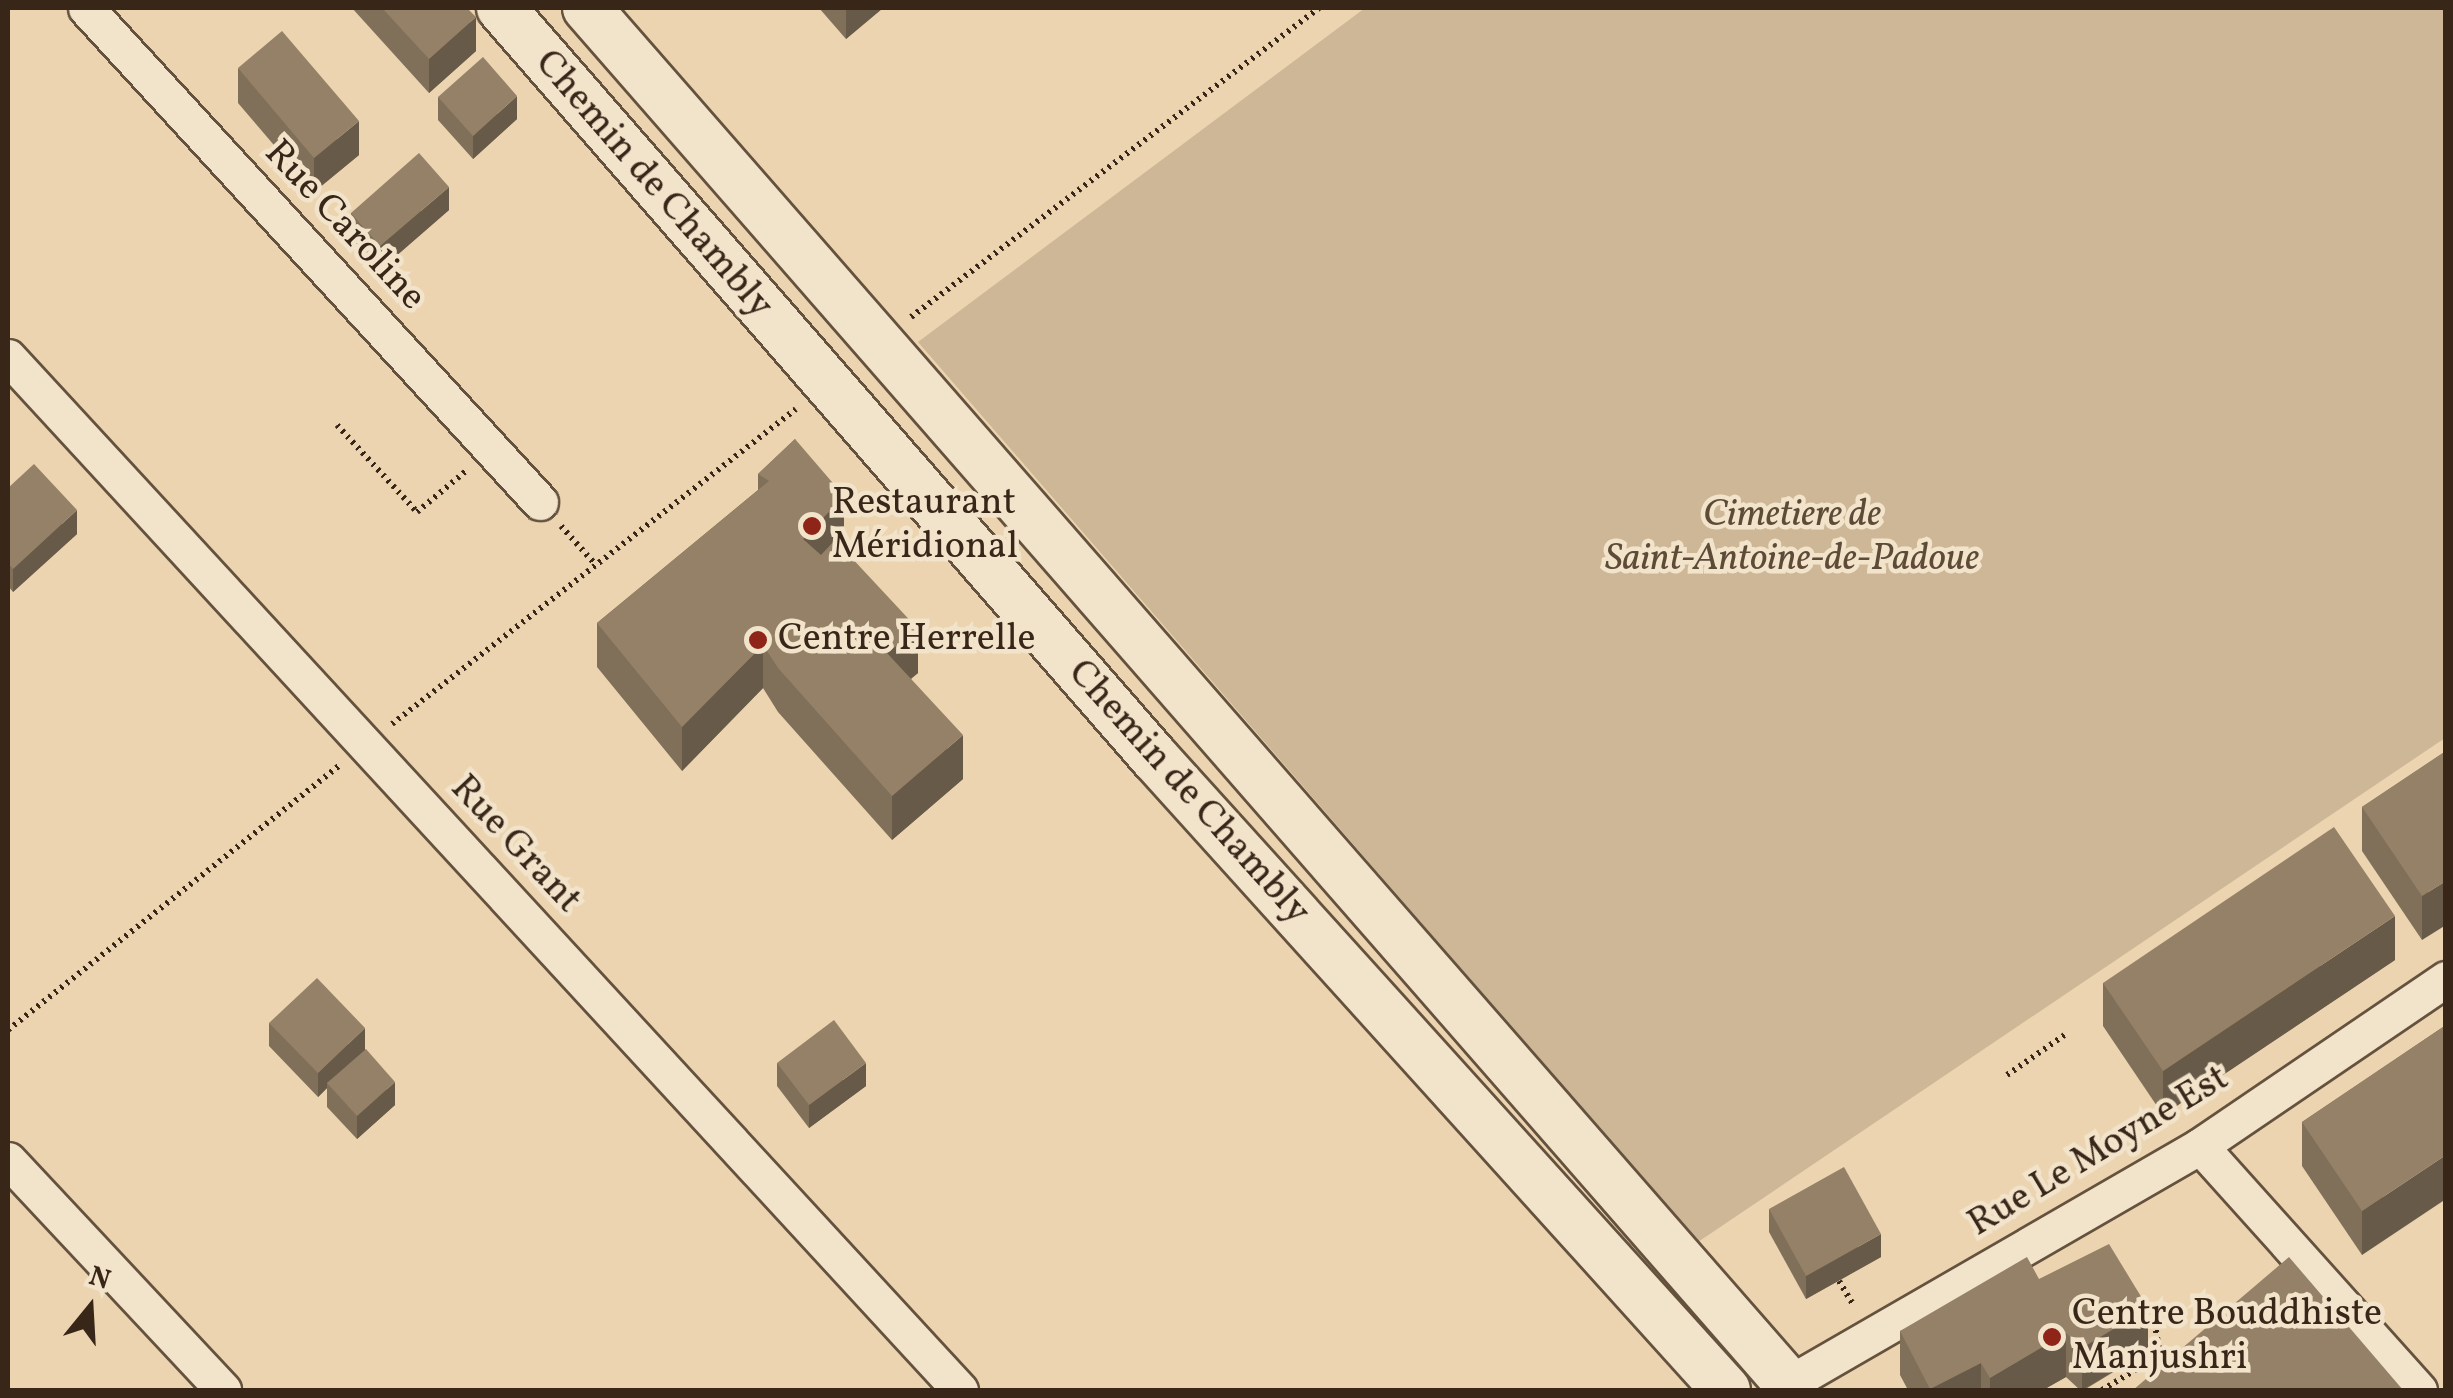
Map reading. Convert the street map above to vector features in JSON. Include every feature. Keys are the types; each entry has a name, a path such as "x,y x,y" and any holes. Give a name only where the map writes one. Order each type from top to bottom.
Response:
{"main road":[{"name":"Chemin de Chambly","path":"501,8 1154,757 1726,1390"},
{"name":"Chemin de Chambly","path":"586,8 1206,714 1787,1388"},
{"path":"1154,757 1206,714"}],"street":[{"name":"Rue Caroline","path":"86,8 540,502"},
{"name":"Rue Grant","path":"8,357 960,1390"},
{"name":"Rue Le Moyne Est","path":"1787,1388 2200,1146 2446,979"},
{"path":"2200,1146 2419,1390"},
{"path":"8,1160 223,1390"}],"path":[{"path":"908,319 1319,8"},
{"path":"386,730 798,407"},
{"path":"336,426 417,512 492,449"},
{"path":"540,502 596,565"},
{"path":"8,1030 353,754"},
{"path":"2007,1075 2066,1034"},
{"path":"2102,1390 2160,1355 2153,1312"}],"green space":[{"name":"Cimetiere de Saint-Antoine-de-Padoue","path":"1365,8 2445,8 2445,738 1698,1242 918,342"}],"building":[{"path":"382,8 467,8 476,17 429,59"},
{"path":"282,31 359,121 314,158 238,68"},
{"path":"483,57 517,96 473,136 438,97"},
{"path":"419,153 449,187 380,246 351,213"},
{"name":"Centre Herrelle","path":"795,439 844,496 803,539 821,555 835,540 918,629 887,653 963,735 892,796 778,668 763,645 682,727 597,623 769,481 758,474"},
{"path":"34,464 77,510 13,569 8,563 8,488"},
{"path":"2446,751 2446,881 2422,896 2362,807"},
{"path":"2334,827 2395,916 2163,1071 2103,983"},
{"path":"317,978 365,1028 318,1073 269,1023"},
{"path":"834,1020 866,1063 809,1105 777,1063"},
{"path":"2446,1025 2446,1155 2362,1211 2302,1122"},
{"path":"366,1049 395,1082 357,1116 327,1083"},
{"path":"1844,1167 1881,1234 1806,1276 1769,1209"},
{"path":"2109,1244 2148,1308 2082,1348 2066,1333 1990,1378 1981,1363 1930,1389 1900,1331 2027,1257 2039,1279"},
{"path":"2289,1257 2403,1390 2133,1390"}],"place":[{"name":"Restaurant Méridional","path":"812,526"},
{"name":"Centre Herrelle","path":"758,640"},
{"name":"Centre Bouddhiste Manjushri","path":"2052,1337"}]}
